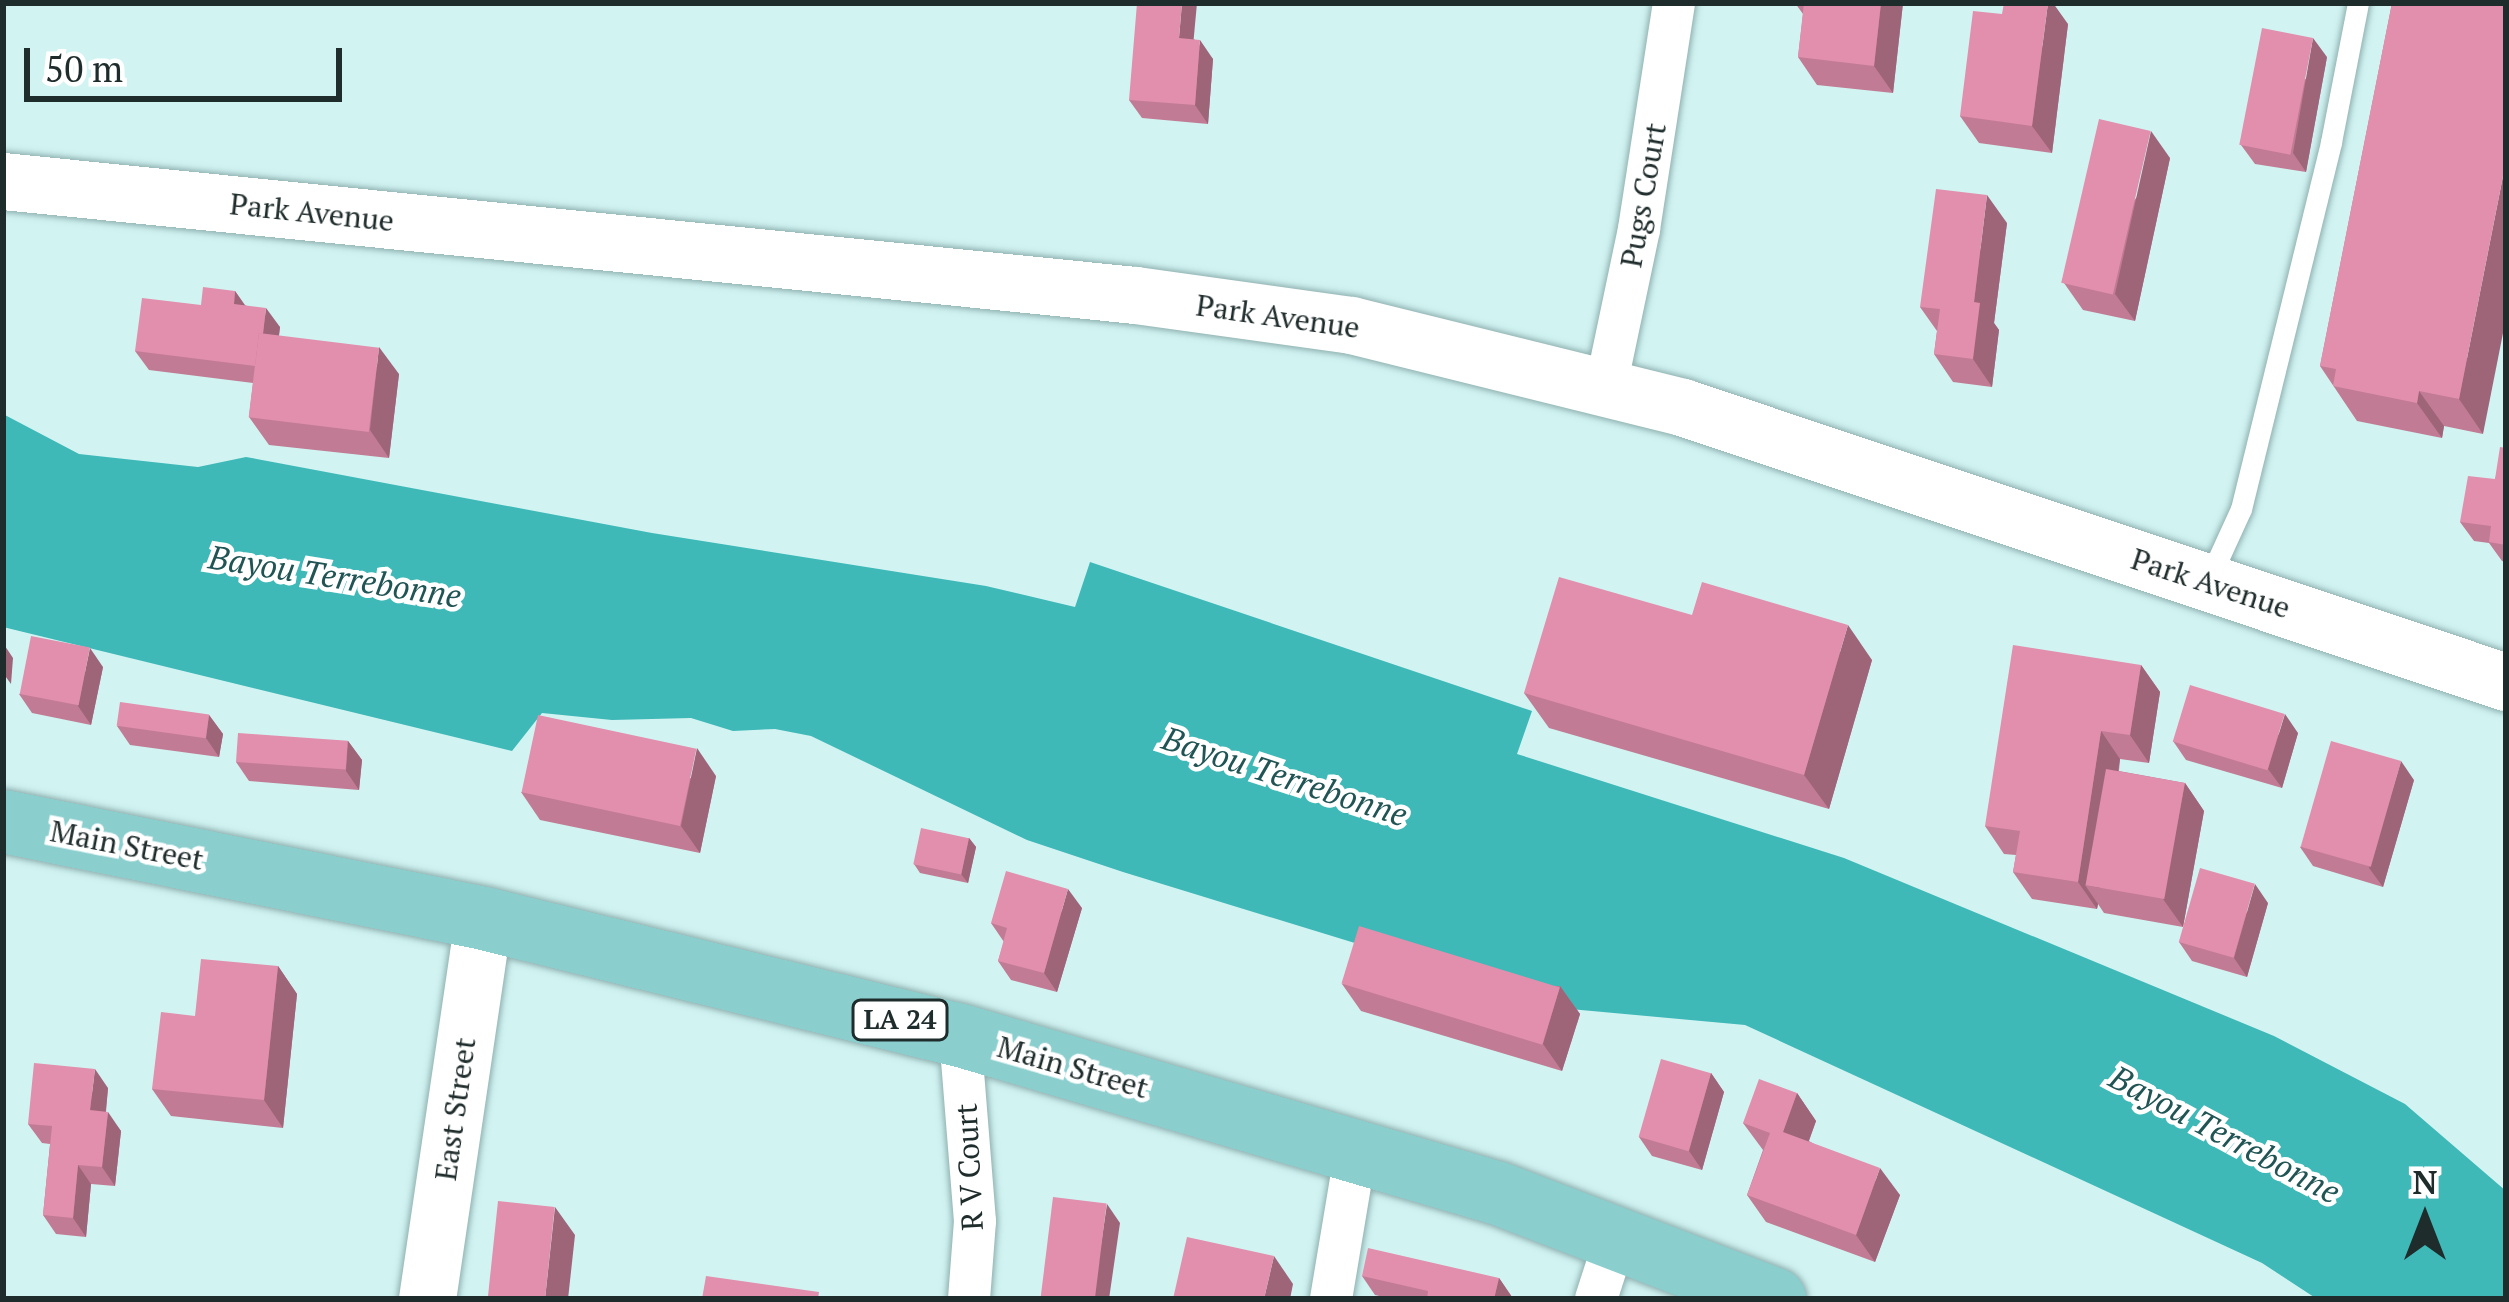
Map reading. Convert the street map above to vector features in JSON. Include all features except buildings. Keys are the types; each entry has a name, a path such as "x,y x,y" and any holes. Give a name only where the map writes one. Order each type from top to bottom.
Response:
{"main road":[{"name":"Park Avenue","path":"3,181 1135,295 1351,325 1682,406 2506,682"},
{"name":"Main Street","path":"3,821 484,918 960,1035 1355,1149 1616,1237 1774,1299"},
{"name":"East Street","path":"428,1299 484,918"}],"street":[{"name":"Pugs Court","path":"1606,386 1639,229 1674,3"},
{"name":"R V Court","path":"960,1035 975,1221 969,1299"},
{"path":"1331,1299 1355,1149"},
{"path":"1596,1299 1616,1237"}],"lane":[{"path":"2207,582 2241,509 2331,142 2357,3"}],"water":[{"name":"Bayou Terrebonne","path":"3,414 79,454 198,467 246,457 652,533 986,586 1075,607 1090,562 1532,711 1517,754 1844,858 2274,1036 2405,1104 2506,1191 2506,1299 2317,1299 2262,1263 1745,1025 1570,1009 1123,872 1027,840 811,736 775,729 733,731 691,718 612,720 542,713 512,751 3,627"}]}
